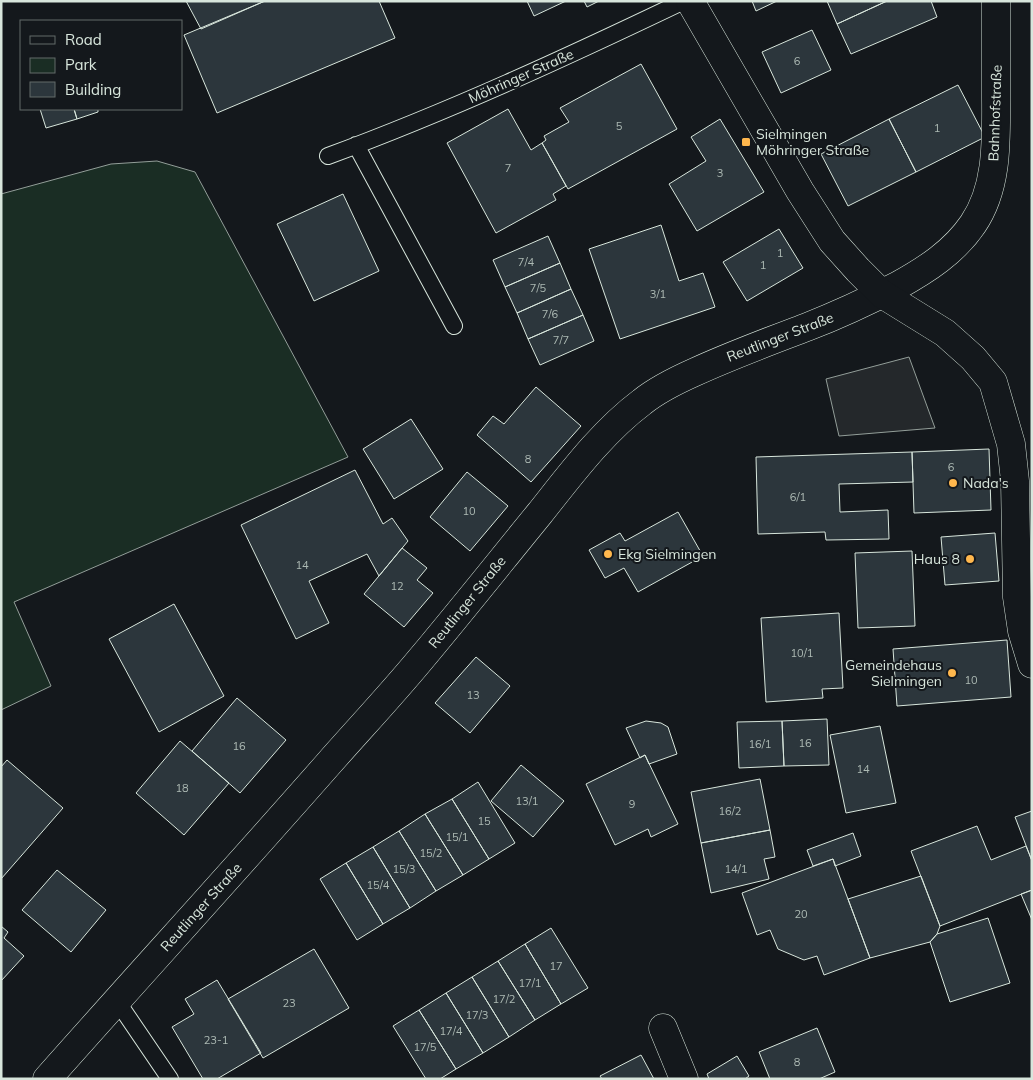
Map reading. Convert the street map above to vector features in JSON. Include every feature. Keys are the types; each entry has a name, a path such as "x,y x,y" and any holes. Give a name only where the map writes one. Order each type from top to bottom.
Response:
{"street":[{"path":"690,1 800,191 832,242 882,294 945,333 973,358 993,382 1011,444 1015,481 1023,523 1017,597 1022,631 1032,664"},
{"name":"Bahnhofstraße","path":"882,294 934,263 956,245 974,223 987,197 995,151 996,1"},
{"name":"Reutlinger Straße","path":"47,1079 402,682 574,470 619,422 642,402 673,382 721,360 812,325 882,294"},
{"path":"663,1028 684,1079"}],"lane":[{"name":"Möhringer Straße","path":"328,156 480,95 591,46 684,1"},
{"path":"356,145 454,326"},
{"path":"117,1000 170,1079"}],"green space":[{"path":"157,161 195,172 348,457 14,602 51,686 1,710 1,194 111,164"}],"shaded area":[{"path":"909,357 935,428 839,436 826,379"}],"building":[{"path":"186,1 265,1 201,29"},
{"path":"265,1 379,1 395,38 217,113 184,35"},
{"path":"527,1 566,1 534,16"},
{"path":"584,1 599,1 587,7"},
{"path":"752,1 777,1 756,11"},
{"path":"827,1 887,1 837,24"},
{"path":"887,1 931,1 937,17 851,54 837,24"},
{"path":"812,30 831,70 781,93 762,52"},
{"path":"641,64 677,129 568,189 542,143 546,140 544,136 569,122 560,108"},
{"path":"958,85 985,137 916,172 889,119"},
{"path":"508,109 531,150 542,143 566,186 553,194 556,200 496,233 447,143"},
{"path":"40,110 74,110 77,119 46,128"},
{"path":"74,110 98,110 98,112 77,119"},
{"path":"720,119 764,192 697,231 669,184 706,161 691,137"},
{"path":"889,119 916,172 848,206 821,154"},
{"path":"343,194 379,271 314,301 277,224"},
{"path":"661,225 679,281 703,273 715,307 620,339 589,249"},
{"path":"779,229 803,268 747,301 723,262"},
{"path":"548,236 560,263 505,287 493,260"},
{"path":"560,263 571,289 517,313 505,287"},
{"path":"571,289 583,315 528,339 517,313"},
{"path":"583,315 594,341 540,365 528,339"},
{"path":"536,387 581,426 531,482 477,435 493,416 504,424"},
{"path":"411,419 443,469 394,499 363,449"},
{"path":"989,449 991,510 914,513 912,452"},
{"path":"912,452 913,482 839,484 840,512 888,510 889,539 826,540 825,532 758,534 756,457"},
{"path":"355,470 383,524 392,518 408,541 379,576 367,554 309,581 329,623 296,639 241,525"},
{"path":"467,472 508,506 470,551 430,517"},
{"path":"678,512 703,556 638,592 624,568 605,578 589,550 620,533 625,541"},
{"name":"Haus 8","path":"995,533 999,581 945,585 941,537"},
{"path":"402,548 427,568 417,580 433,593 404,627 364,594"},
{"path":"912,551 915,626 858,628 855,553"},
{"path":"174,604 224,696 159,732 109,639"},
{"path":"839,613 843,688 822,689 823,698 766,702 761,618"},
{"name":"Gemeindehaus Sielmingen","path":"1007,640 1011,697 897,706 893,649"},
{"path":"476,657 510,686 470,733 435,703"},
{"path":"237,698 286,740 240,793 192,751"},
{"path":"827,719 829,765 784,766 782,721"},
{"path":"646,721 661,723 668,727 677,754 649,764 645,755 640,758 626,728"},
{"path":"782,721 784,766 739,768 737,722"},
{"path":"880,726 896,803 846,813 830,735"},
{"path":"180,741 229,783 184,835 136,793"},
{"path":"645,755 678,824 651,837 648,829 615,845 586,784"},
{"path":"7,760 63,808 1,879 1,767"},
{"path":"521,765 564,801 533,837 491,801"},
{"path":"760,779 770,830 701,843 691,792"},
{"path":"478,782 515,843 489,859 452,799"},
{"path":"452,799 489,859 463,875 425,814"},
{"path":"1032,811 1032,861 1015,817"},
{"path":"425,814 463,875 436,891 399,831"},
{"path":"977,826 991,860 1026,846 1032,861 1032,890 940,926 911,851"},
{"path":"770,830 775,857 764,859 769,879 711,893 701,843"},
{"path":"399,831 436,891 410,908 373,847"},
{"path":"853,833 861,856 835,866 833,859 813,866 807,850"},
{"path":"373,847 410,908 383,924 346,863"},
{"path":"833,859 870,958 824,975 817,956 804,960 778,949 770,930 757,935 742,893"},
{"path":"346,863 383,924 357,940 320,879"},
{"path":"57,870 106,910 71,952 22,910"},
{"path":"921,876 940,926 937,934 930,942 870,958 848,899"},
{"path":"1032,890 1032,920 1021,894"},
{"path":"988,918 1010,983 950,1002 930,942 937,934"},
{"path":"1,926 8,932 4,938 24,956 1,981"},
{"path":"551,928 588,988 561,1004 525,944"},
{"path":"525,944 561,1004 535,1020 498,961"},
{"path":"314,949 349,1008 263,1058 228,999"},
{"path":"498,961 535,1020 509,1037 472,977"},
{"path":"472,977 509,1037 483,1053 446,993"},
{"path":"217,980 261,1053 217,1079 203,1079 172,1027 194,1014 185,999"},
{"path":"446,993 483,1053 456,1069 419,1010"},
{"path":"419,1010 456,1069 440,1079 426,1079 393,1026"},
{"path":"817,1028 835,1072 819,1079 770,1079 759,1052"},
{"path":"641,1055 654,1079 602,1079 600,1076"},
{"path":"737,1056 749,1076 745,1079 709,1079 707,1074"}],"place":[{"name":"Sielmingen Möhringer Straße","path":"746,142"},
{"name":"Nada's","path":"953,483"},
{"name":"Ekg Sielmingen","path":"608,554"},
{"name":"Haus 8","path":"970,559"},
{"name":"Gemeindehaus Sielmingen","path":"952,673"}]}
